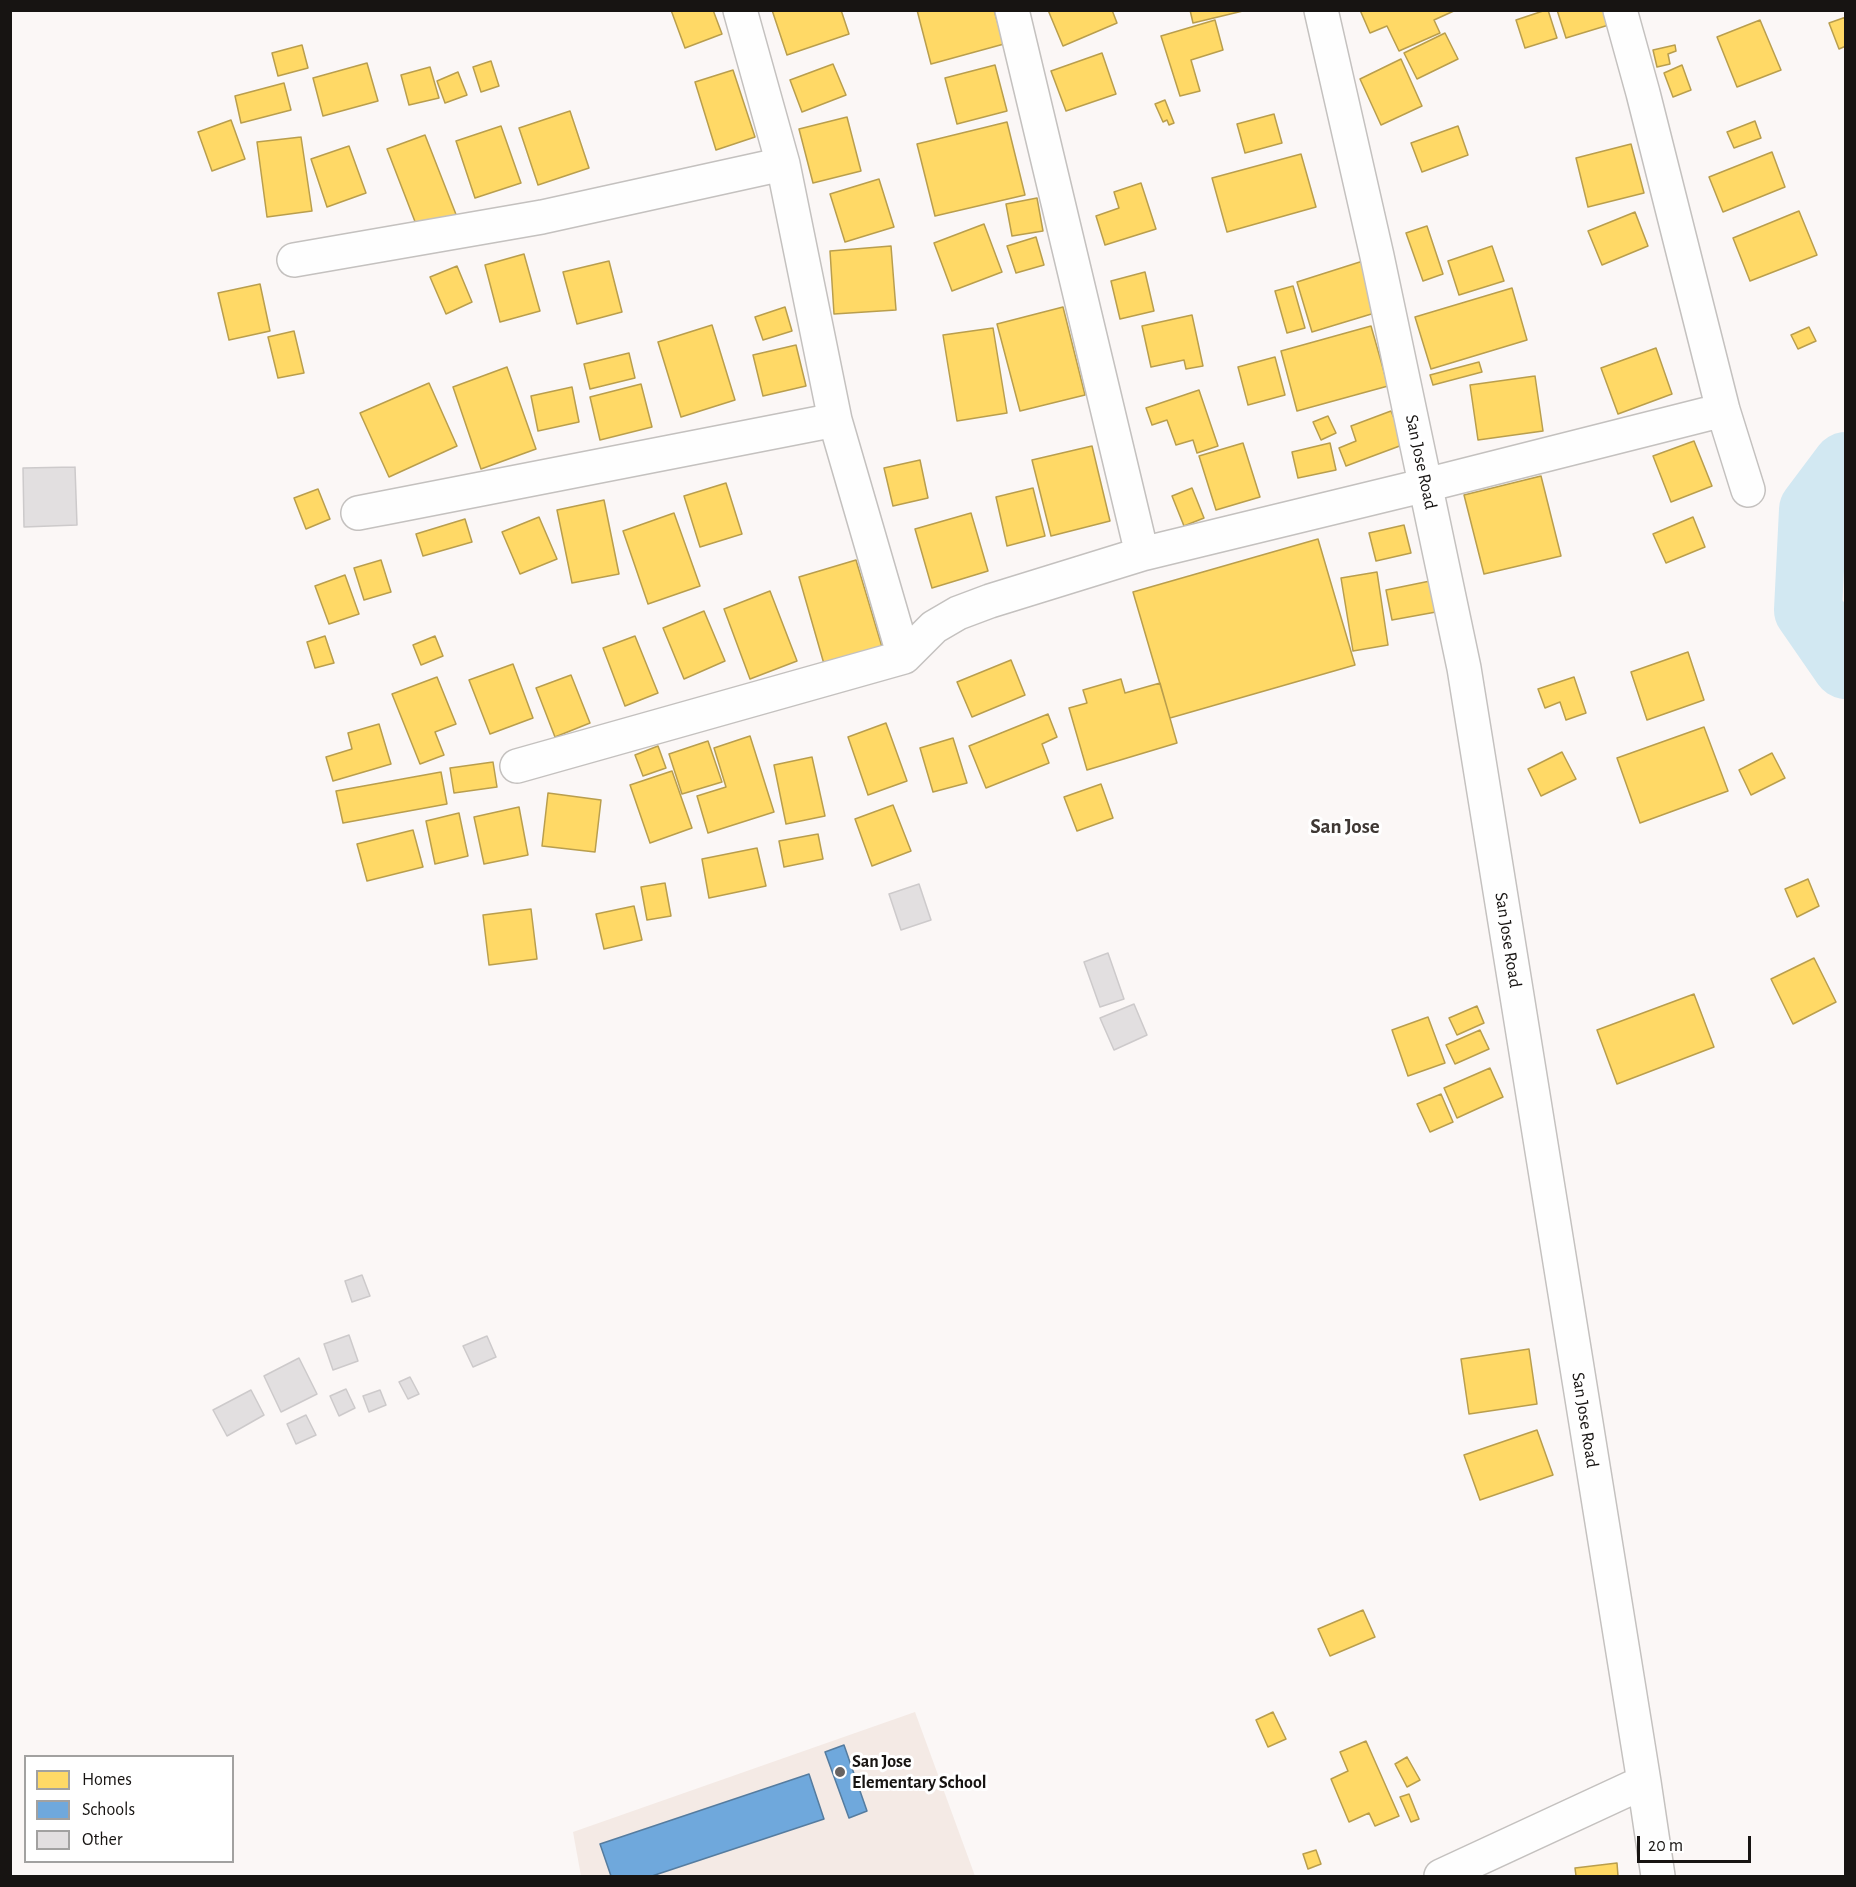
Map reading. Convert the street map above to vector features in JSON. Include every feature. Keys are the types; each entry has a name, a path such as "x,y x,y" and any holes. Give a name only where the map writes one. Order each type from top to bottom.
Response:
{"street":[{"path":"740,10 783,164 835,420 904,657"},
{"path":"1012,10 1142,554"},
{"name":"San Jose Road","path":"1321,10 1377,256 1464,668 1658,1876"},
{"path":"1620,10 1723,410 1748,490"},
{"path":"294,260 542,217 783,164"},
{"path":"517,766 904,657 934,627 958,613 1142,554 1723,410"},
{"path":"358,513 835,420"},
{"path":"1441,1876 1644,1782"}],"shaded area":[{"name":"San Jose Elementary School","path":"915,1712 975,1876 581,1876 573,1832"}],"building: Homes":[{"path":"671,10 713,10 722,34 685,48"},
{"path":"772,10 841,10 849,34 787,55"},
{"path":"917,10 994,10 1004,44 931,64"},
{"path":"1048,10 1112,10 1117,23 1063,46"},
{"path":"1190,10 1247,10 1193,23"},
{"path":"1360,10 1456,10 1434,20 1440,33 1399,51 1387,26 1370,33"},
{"path":"1548,10 1557,38 1525,48 1516,20"},
{"path":"1557,10 1607,10 1612,24 1566,38"},
{"path":"1846,17 1846,46 1839,49 1829,23"},
{"path":"1215,20 1223,50 1191,60 1200,91 1180,96 1161,36"},
{"path":"1760,20 1781,70 1737,87 1717,37"},
{"path":"1445,33 1458,59 1417,79 1404,53"},
{"path":"302,45 308,68 278,76 272,53"},
{"path":"1675,45 1676,51 1668,54 1670,64 1657,67 1653,50"},
{"path":"1102,53 1116,94 1066,111 1051,71"},
{"path":"1401,59 1422,106 1381,125 1360,79"},
{"path":"491,61 499,86 481,92 473,67"},
{"path":"367,63 378,101 323,116 313,78"},
{"path":"833,64 846,95 802,112 790,80"},
{"path":"995,65 1007,111 957,124 945,78"},
{"path":"1682,65 1691,90 1673,97 1664,73"},
{"path":"430,67 439,98 409,105 401,75"},
{"path":"733,70 755,137 716,150 695,82"},
{"path":"458,72 467,95 445,103 437,81"},
{"path":"284,83 291,110 241,123 235,96"},
{"path":"1165,100 1174,123 1169,125 1167,120 1163,122 1155,104"},
{"path":"570,111 589,168 538,185 519,128"},
{"path":"1274,114 1282,143 1245,153 1237,124"},
{"path":"847,117 861,171 813,183 799,129"},
{"path":"231,120 245,159 212,171 198,132"},
{"path":"1755,121 1761,138 1734,148 1727,132"},
{"path":"1007,122 1025,195 935,216 917,144"},
{"path":"501,126 521,183 475,198 456,141"},
{"path":"1458,126 1468,155 1422,172 1411,143"},
{"path":"425,135 457,217 419,232 387,149"},
{"path":"301,137 312,211 267,217 257,142"},
{"path":"1631,144 1644,193 1588,207 1576,158"},
{"path":"349,146 366,193 327,207 311,159"},
{"path":"1772,152 1785,187 1723,212 1709,177"},
{"path":"1301,154 1316,207 1227,232 1212,178"},
{"path":"879,179 894,227 845,242 830,194"},
{"path":"1141,183 1156,229 1105,245 1096,216 1119,208 1114,192"},
{"path":"1037,198 1043,231 1012,236 1006,204"},
{"path":"1799,211 1817,255 1750,281 1733,238"},
{"path":"1635,212 1648,246 1602,265 1588,231"},
{"path":"984,224 1002,272 952,291 934,243"},
{"path":"1427,226 1443,274 1423,281 1406,233"},
{"path":"1036,237 1044,265 1016,273 1007,246"},
{"path":"891,246 896,310 834,314 830,251"},
{"path":"1492,246 1504,281 1459,295 1448,261"},
{"path":"524,254 540,311 500,322 485,265"},
{"path":"609,261 622,312 577,324 563,272"},
{"path":"1363,261 1378,312 1312,332 1297,282"},
{"path":"457,266 472,302 446,314 430,277"},
{"path":"1145,272 1154,311 1120,319 1111,281"},
{"path":"260,284 270,331 229,340 218,293"},
{"path":"1293,286 1305,328 1287,333 1275,291"},
{"path":"1512,288 1527,340 1431,369 1415,317"},
{"path":"785,307 792,331 763,340 755,317"},
{"path":"1063,307 1085,395 1020,411 997,324"},
{"path":"1192,315 1203,366 1186,369 1184,360 1151,367 1142,326"},
{"path":"712,325 735,400 681,417 658,342"},
{"path":"1371,326 1388,386 1297,411 1281,351"},
{"path":"1809,327 1816,341 1798,349 1791,335"},
{"path":"993,328 1007,413 957,421 943,335"},
{"path":"294,331 304,373 278,378 268,337"},
{"path":"796,345 806,386 763,396 753,355"},
{"path":"1656,348 1672,394 1618,414 1601,368"},
{"path":"629,353 635,378 590,389 584,364"},
{"path":"1275,357 1285,395 1248,405 1238,367"},
{"path":"1479,362 1482,372 1433,385 1430,375"},
{"path":"507,367 536,449 481,469 453,387"},
{"path":"1535,376 1543,431 1478,440 1470,385"},
{"path":"429,383 457,446 389,477 360,413"},
{"path":"641,384 652,427 600,440 590,397"},
{"path":"572,387 579,422 538,431 531,396"},
{"path":"1199,390 1218,446 1197,453 1193,440 1176,445 1167,420 1152,425 1146,408"},
{"path":"1391,411 1405,444 1346,466 1339,448 1356,441 1351,426"},
{"path":"1328,416 1336,433 1321,440 1313,422"},
{"path":"1694,441 1712,486 1671,502 1653,456"},
{"path":"1243,443 1260,497 1216,510 1199,456"},
{"path":"1330,443 1336,470 1298,478 1292,452"},
{"path":"1092,446 1110,521 1051,536 1032,460"},
{"path":"920,460 928,498 893,506 884,468"},
{"path":"1541,476 1561,556 1484,574 1464,495"},
{"path":"726,483 742,534 700,547 684,496"},
{"path":"1033,488 1045,536 1007,546 996,497"},
{"path":"1192,488 1204,518 1184,526 1172,496"},
{"path":"318,489 330,519 306,529 294,498"},
{"path":"604,500 619,574 572,583 557,510"},
{"path":"674,513 700,586 648,604 623,531"},
{"path":"971,513 988,571 932,588 915,529"},
{"path":"539,517 557,559 520,574 502,532"},
{"path":"1693,517 1705,547 1666,563 1653,534"},
{"path":"465,519 472,542 423,556 416,534"},
{"path":"1404,525 1411,553 1376,561 1369,533"},
{"path":"1318,539 1355,665 1170,718 1133,592"},
{"path":"381,560 391,592 364,600 354,568"},
{"path":"856,560 882,647 824,664 799,577"},
{"path":"1377,572 1388,645 1353,651 1341,578"},
{"path":"345,575 359,614 329,624 315,586"},
{"path":"1430,581 1436,612 1392,620 1386,590"},
{"path":"770,591 797,661 750,679 724,609"},
{"path":"704,611 725,661 684,679 663,628"},
{"path":"325,636 334,663 315,668 307,642"},
{"path":"435,636 443,656 421,665 413,645"},
{"path":"635,636 658,693 625,706 603,648"},
{"path":"1688,652 1704,700 1647,720 1631,672"},
{"path":"1011,660 1025,695 972,717 957,682"},
{"path":"513,664 533,718 490,734 469,680"},
{"path":"571,675 590,723 555,737 536,688"},
{"path":"437,677 456,724 435,732 444,755 420,764 392,694"},
{"path":"1574,677 1586,713 1566,720 1560,702 1545,708 1538,689"},
{"path":"1121,679 1125,693 1160,683 1177,743 1087,770 1069,708 1087,703 1083,690"},
{"path":"1048,714 1057,737 1042,744 1049,763 986,788 969,746"},
{"path":"886,723 907,781 868,795 848,737"},
{"path":"379,724 391,764 333,781 326,757 352,749 348,733"},
{"path":"1704,727 1728,791 1640,823 1617,758"},
{"path":"750,736 774,812 708,833 697,796 726,787 714,748"},
{"path":"953,738 967,783 933,792 920,748"},
{"path":"708,741 722,782 682,794 669,754"},
{"path":"658,746 666,768 643,776 635,755"},
{"path":"1562,752 1576,779 1541,796 1528,769"},
{"path":"1772,753 1785,778 1751,795 1739,770"},
{"path":"812,757 825,816 786,824 774,765"},
{"path":"493,762 497,787 454,793 450,768"},
{"path":"672,771 692,828 650,843 630,785"},
{"path":"441,772 447,804 343,823 336,791"},
{"path":"1101,784 1113,818 1077,831 1064,797"},
{"path":"548,793 601,800 595,852 542,846"},
{"path":"893,805 911,851 872,866 855,819"},
{"path":"519,807 528,855 484,864 474,817"},
{"path":"459,813 468,856 435,864 426,821"},
{"path":"413,830 423,867 367,881 357,844"},
{"path":"818,834 823,859 784,867 779,841"},
{"path":"757,848 766,886 709,898 702,859"},
{"path":"1808,879 1819,906 1797,917 1785,889"},
{"path":"665,883 671,916 647,920 641,887"},
{"path":"634,906 642,940 604,949 596,914"},
{"path":"531,909 537,959 489,965 483,915"},
{"path":"1814,958 1836,1002 1793,1024 1771,979"},
{"path":"1694,994 1714,1047 1617,1084 1597,1030"},
{"path":"1477,1006 1484,1023 1457,1035 1449,1018"},
{"path":"1428,1017 1445,1063 1408,1076 1392,1030"},
{"path":"1480,1030 1489,1049 1455,1064 1446,1045"},
{"path":"1490,1068 1503,1097 1457,1118 1444,1088"},
{"path":"1441,1094 1453,1122 1430,1132 1417,1104"},
{"path":"1529,1349 1537,1404 1469,1414 1461,1359"},
{"path":"1537,1430 1553,1475 1480,1500 1464,1455"},
{"path":"1363,1610 1375,1637 1330,1656 1318,1629"},
{"path":"1273,1712 1286,1739 1268,1747 1256,1720"},
{"path":"1366,1741 1399,1816 1375,1826 1369,1813 1349,1822 1331,1779 1348,1771 1340,1752"},
{"path":"1407,1757 1420,1780 1407,1787 1395,1764"},
{"path":"1409,1794 1419,1819 1411,1822 1400,1797"},
{"path":"1316,1850 1321,1864 1308,1869 1303,1854"},
{"path":"1617,1863 1618,1876 1576,1876 1575,1868"}],"building: Schools":[{"path":"844,1745 867,1811 849,1818 825,1752"},
{"path":"809,1774 824,1819 652,1876 611,1876 600,1844"}],"building: Other":[{"path":"75,467 77,525 24,527 23,468"},
{"path":"919,884 931,920 901,930 889,894"},
{"path":"1108,953 1124,999 1100,1007 1084,962"},
{"path":"1134,1004 1147,1035 1114,1050 1100,1018"},
{"path":"362,1275 370,1296 352,1302 345,1281"},
{"path":"349,1335 358,1361 333,1370 324,1344"},
{"path":"487,1336 496,1357 473,1367 463,1346"},
{"path":"299,1358 317,1394 281,1412 264,1376"},
{"path":"410,1377 419,1394 408,1399 399,1382"},
{"path":"346,1389 355,1408 339,1416 330,1396"},
{"path":"251,1390 264,1415 227,1436 213,1410"},
{"path":"380,1390 386,1405 369,1412 363,1396"},
{"path":"306,1415 316,1435 296,1444 287,1424"}],"waterway":[{"path":"1846,466 1813,510 1808,610 1846,665"}],"place":[{"name":"San Jose Elementary School","path":"840,1772"}],"district":[{"name":"San Jose","path":"1345,827"}]}
